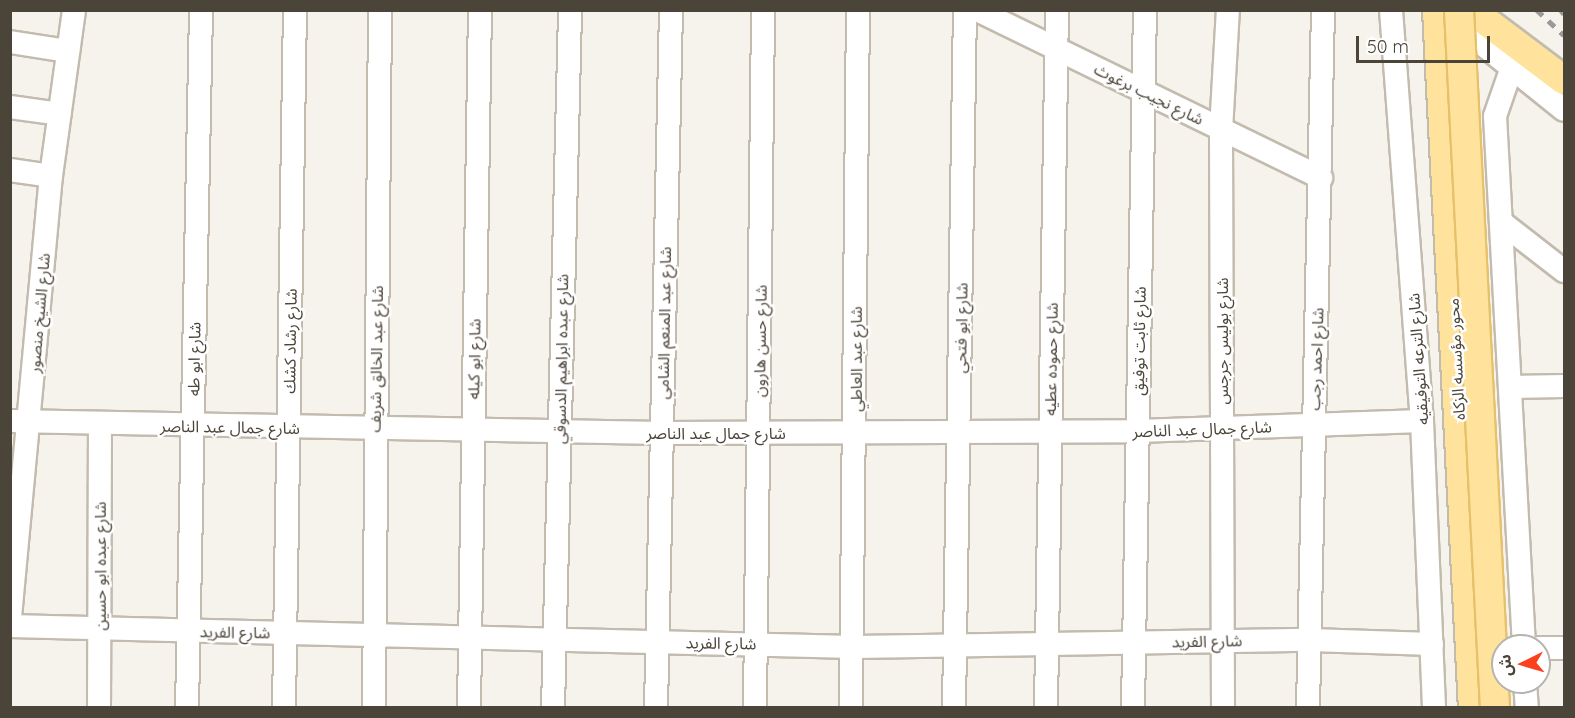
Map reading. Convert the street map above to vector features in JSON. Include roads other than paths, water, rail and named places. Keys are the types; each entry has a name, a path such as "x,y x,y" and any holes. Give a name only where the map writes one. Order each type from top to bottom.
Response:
{"main road":[{"name":"محور مؤسسه الزكاه","path":"1438,10 1473,708"},
{"name":"محور مؤسسه الزكاه","path":"1459,10 1495,708"},
{"path":"1471,10 1564,81"}],"street":[{"name":"شارع الشيخ منصور","path":"10,617 20,422 74,10"},
{"name":"شارع ابو طه","path":"187,708 201,10"},
{"name":"شارع رشاد كشك","path":"284,708 295,10"},
{"name":"شارع عبد الخالق شريف","path":"374,708 380,10"},
{"name":"شارع ابو كيله","path":"469,708 480,10"},
{"name":"شارع عبده ابراهيم الدسوقي","path":"553,708 570,10"},
{"name":"شارع عبد المنعم الشامي","path":"656,708 671,10"},
{"name":"شارع حسن هارون","path":"755,708 763,10"},
{"name":"شارع عبد العاطي","path":"851,708 854,646 858,10"},
{"name":"شارع ابو فتحي","path":"954,708 965,10"},
{"name":"شارع نجيب برغوث","path":"977,10 1321,178"},
{"name":"شارع حموده عطيه","path":"1046,708 1057,10"},
{"name":"شارع ثابت توفيق","path":"1133,708 1145,10"},
{"name":"شارع بوليس جرجس","path":"1223,708 1225,641 1221,129 1228,10"},
{"name":"شارع احمد رجب","path":"1308,708 1323,10"},
{"name":"شارع الترعه التوفيقيه","path":"1391,10 1422,421 1434,708"},
{"path":"1438,10 1564,110"},
{"path":"10,42 68,51"},
{"path":"1512,67 1495,116 1523,634"},
{"path":"10,106 60,114"},
{"path":"10,170 51,176"},
{"path":"1501,222 1564,272"},
{"path":"1510,387 1564,386"},
{"name":"شارع جمال عبد الناصر","path":"20,422 560,432 855,433 1138,431 1422,421"},
{"name":"شارع عبده ابو حسين","path":"99,708 100,425"},
{"name":"شارع الفريد","path":"10,627 854,646 1310,640 1432,644"}],"railway":[{"path":"1537,10 1564,35"},
{"path":"1561,10 1564,14"}]}
